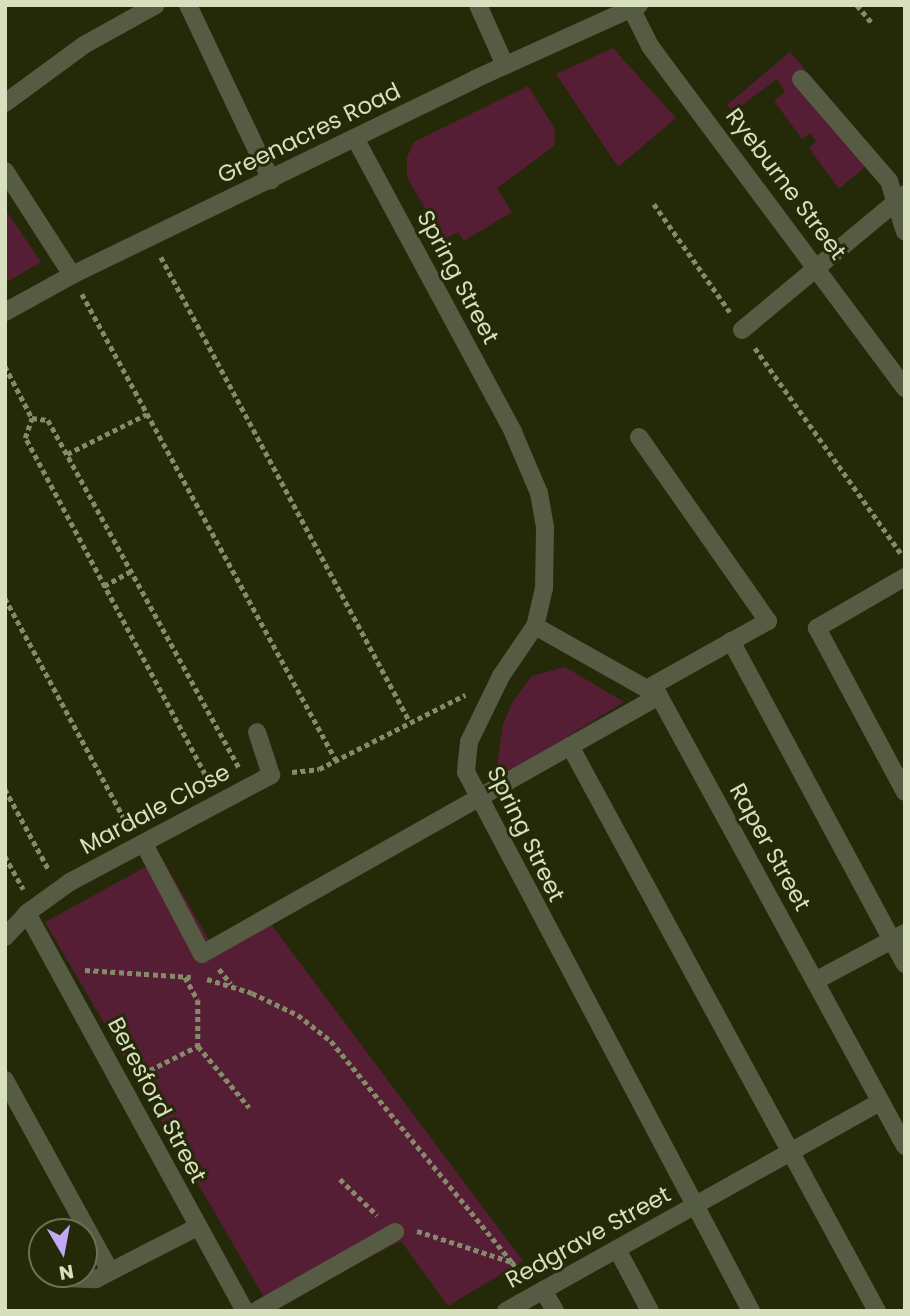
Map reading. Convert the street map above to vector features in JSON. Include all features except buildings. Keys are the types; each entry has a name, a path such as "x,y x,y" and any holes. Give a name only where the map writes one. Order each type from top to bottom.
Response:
{"street":[{"path":"5,103 84,45 156,5"},
{"path":"188,5 271,180"},
{"path":"478,5 505,65"},
{"name":"Greenacres Road","path":"5,313 72,275 150,237 505,65 635,7"},
{"name":"Ryeburne Street","path":"635,7 650,46 819,269 905,388"},
{"path":"801,79 889,181 900,199 905,232"},
{"name":"Spring Street","path":"355,138 513,432 538,493 546,561 535,626 501,676 469,742 466,772 477,800 751,1311"},
{"path":"5,171 72,275"},
{"path":"742,330 819,269 900,199"},
{"path":"141,845 202,954 570,746 731,640 768,621 639,437"},
{"path":"903,583 817,628 905,792"},
{"path":"535,626 654,692"},
{"path":"731,640 898,936 905,964"},
{"name":"Raper Street","path":"654,692 905,1146"},
{"path":"257,732 271,775"},
{"path":"570,746 877,1311"},
{"name":"Mardale Close","path":"5,937 30,911 60,889 271,775"},
{"name":"Beresford Street","path":"30,911 59,971 245,1311"},
{"path":"815,981 898,936"},
{"path":"5,1080 110,1271"},
{"name":"Redgrave Street","path":"506,1311 880,1102"},
{"path":"98,1278 197,1227"},
{"path":"256,1311 395,1233"},
{"path":"617,1248 650,1311"},
{"path":"539,1292 555,1311"}],"path":[{"path":"857,5 872,23"},
{"path":"654,204 905,558"},
{"path":"150,237 410,722"},
{"path":"72,275 336,760"},
{"path":"5,366 32,418 25,438 220,802"},
{"path":"67,454 147,414"},
{"path":"32,418 48,420 250,787"},
{"path":"104,586 131,571"},
{"path":"5,598 141,845"},
{"path":"271,775 319,769 501,676"},
{"path":"5,789 60,889"},
{"path":"5,856 30,911"},
{"path":"233,986 215,962 202,954 189,960 185,976 198,1000 198,1046 250,1107"},
{"path":"59,971 125,969 185,976 233,986 298,1015 331,1041 539,1292"},
{"path":"123,1084 198,1046"},
{"path":"340,1179 395,1233 416,1231 512,1262"}],"shaded area":[{"path":"613,48 676,118 618,167 556,74"},
{"path":"790,52 805,69 796,79 866,166 839,189 809,148 816,141 810,133 802,139 774,101 785,92 777,79 733,112 727,105"},
{"path":"528,86 555,129 554,146 497,188 512,212 464,241 458,232 447,238 440,235 407,177 407,157 414,142"},
{"path":"5,209 41,262 5,283"},
{"path":"565,667 624,702 495,781 503,724 513,701 532,676"},
{"path":"162,858 210,942 262,912 523,1261 448,1306 401,1241 271,1309 45,922"}]}
